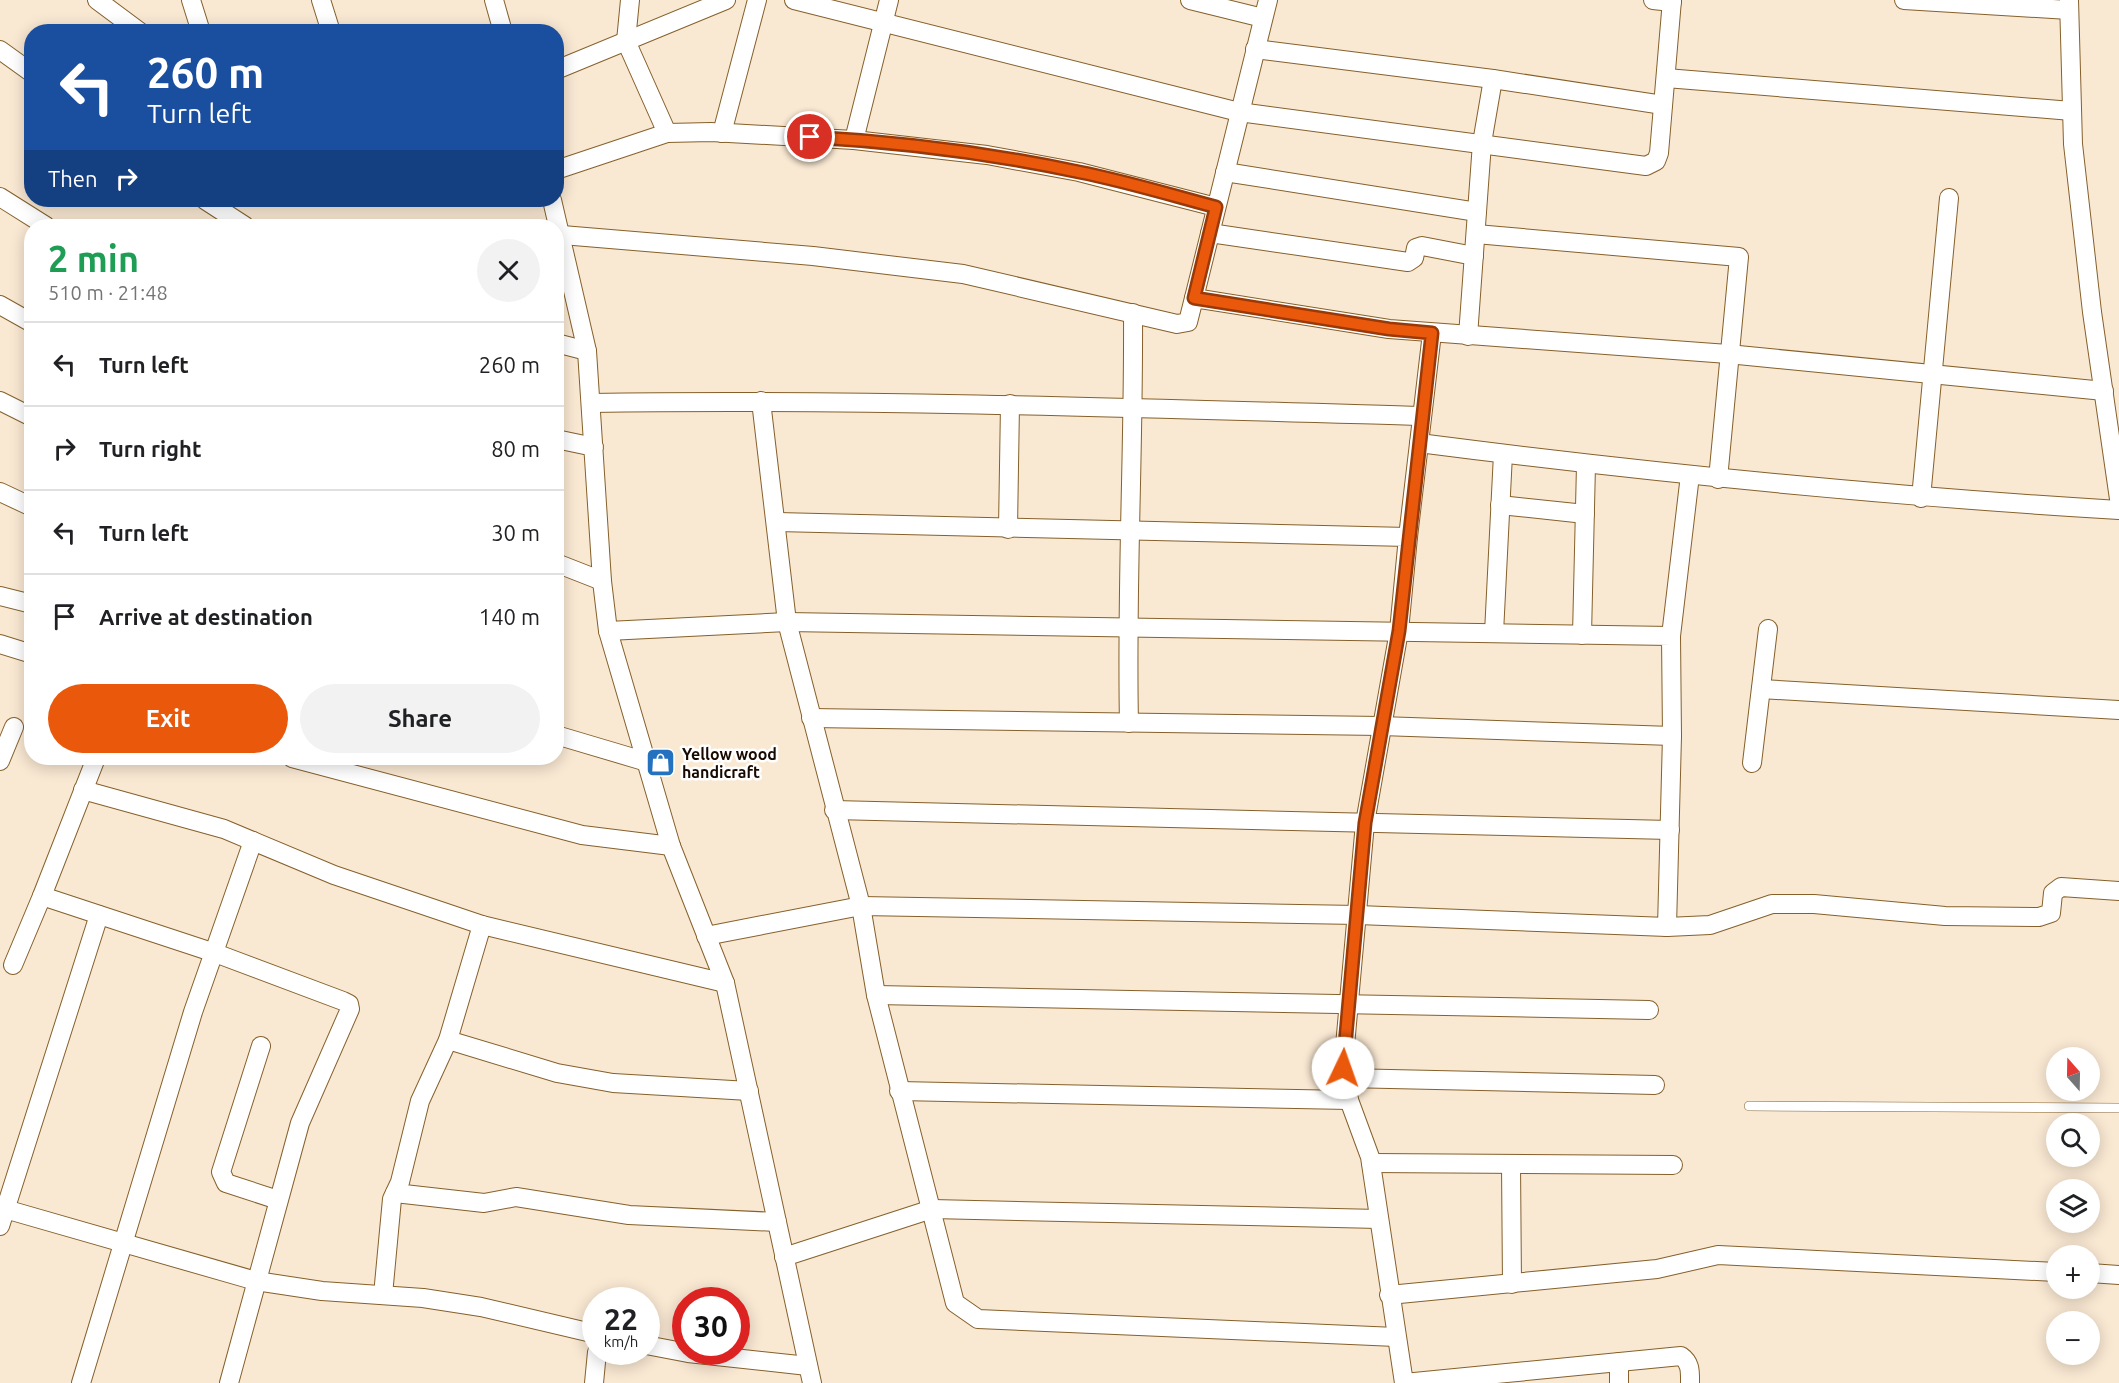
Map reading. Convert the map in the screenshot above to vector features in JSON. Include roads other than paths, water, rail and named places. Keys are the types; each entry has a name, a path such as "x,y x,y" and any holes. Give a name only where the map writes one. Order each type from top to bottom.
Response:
{"street":[{"path":"97,0 129,24"},
{"path":"191,0 198,24"},
{"path":"321,0 328,24"},
{"path":"494,0 501,24"},
{"path":"630,0 626,41 667,133"},
{"path":"564,67 726,0"},
{"path":"722,132 757,0"},
{"path":"794,0 1239,112 1646,166 1656,161 1659,153 1672,1 1653,0"},
{"path":"854,140 889,0"},
{"path":"1190,0 1263,18"},
{"path":"564,235 813,256 963,274 1182,324 1188,322 1268,0"},
{"path":"1904,0 2069,5 2074,156 2119,499"},
{"path":"1255,49 1493,79 1663,105"},
{"path":"0,50 24,67"},
{"path":"1666,78 2072,111"},
{"path":"1468,336 1482,143 1493,79"},
{"path":"564,167 667,133 722,132 854,140 975,154 1079,172 1216,207"},
{"path":"1225,172 1477,212"},
{"path":"0,196 35,219"},
{"path":"1921,498 1949,198"},
{"path":"216,207 234,219"},
{"path":"1210,233 1408,262 1414,258 1416,248 1422,246 1474,256"},
{"path":"1476,234 1739,257 1728,354 1718,479"},
{"path":"564,244 588,351 602,581 608,631 671,846 725,983 810,1375 660,1348"},
{"path":"1194,298 1389,329 1728,354 2104,391"},
{"path":"0,305 24,318"},
{"path":"1129,723 1127,627 1128,532 1134,408 1133,313"},
{"path":"1432,333 1399,631 1365,823 1350,1004 1345,1034 1345,1078 1349,1100 1371,1163 1404,1383 1681,1356 1687,1360 1690,1383"},
{"path":"564,346 588,351"},
{"path":"591,404 761,400 1010,404 1422,416"},
{"path":"761,400 787,622 834,810 861,906 876,995 955,1303 978,1319 1396,1337"},
{"path":"0,401 24,413"},
{"path":"1008,529 1010,404"},
{"path":"564,441 594,447"},
{"path":"1419,443 1586,465 1718,479 1921,498 2119,510"},
{"path":"1494,633 1503,454"},
{"path":"1582,634 1586,465"},
{"path":"1667,927 1672,736 1671,636 1689,476"},
{"path":"0,492 24,503"},
{"path":"1500,505 1585,514"},
{"path":"777,522 1408,537"},
{"path":"564,566 602,581"},
{"path":"0,596 24,602"},
{"path":"608,631 787,622 1671,636"},
{"path":"1752,763 1768,629"},
{"path":"0,644 24,652"},
{"path":"1761,689 2119,710"},
{"path":"811,718 1381,726 1672,736"},
{"path":"0,761 14,727"},
{"path":"564,737 647,762"},
{"path":"13,965 93,765"},
{"path":"318,765 582,836 671,846"},
{"path":"83,790 194,820 334,875 482,925 725,983"},
{"path":"834,810 1670,830"},
{"path":"81,1383 193,1012 252,841"},
{"path":"706,936 861,906 1358,915 1667,927 1710,926 1772,904 1814,903 1945,916 2038,917 2051,913 2053,893 2061,887 2119,891"},
{"path":"42,896 215,953 343,1001 350,1009 312,1092 278,1200 229,1383"},
{"path":"99,915 3,1218 122,1242 256,1281 322,1291 423,1298 481,1307 582,1331"},
{"path":"383,1295 391,1206 420,1101 448,1040 482,925"},
{"path":"876,995 1649,1010"},
{"path":"448,1040 557,1073 613,1083 748,1091"},
{"path":"261,1046 221,1172 222,1179 226,1183 278,1200"},
{"path":"1345,1078 1655,1085"},
{"path":"899,1091 1349,1100"},
{"path":"1371,1163 1673,1165"},
{"path":"1511,1164 1512,1284"},
{"path":"395,1193 484,1203 516,1197 629,1215 777,1222"},
{"path":"784,1257 932,1209 1379,1219"},
{"path":"1389,1295 1657,1269 1718,1254 2046,1271"},
{"path":"2100,1274 2119,1275"},
{"path":"1619,1362 1619,1383"},
{"path":"594,1383 596,1365"}],"lane":[{"path":"1749,1106 2119,1108"}],"place":[{"name":"Yellow wood handicraft","path":"661,763"}]}
